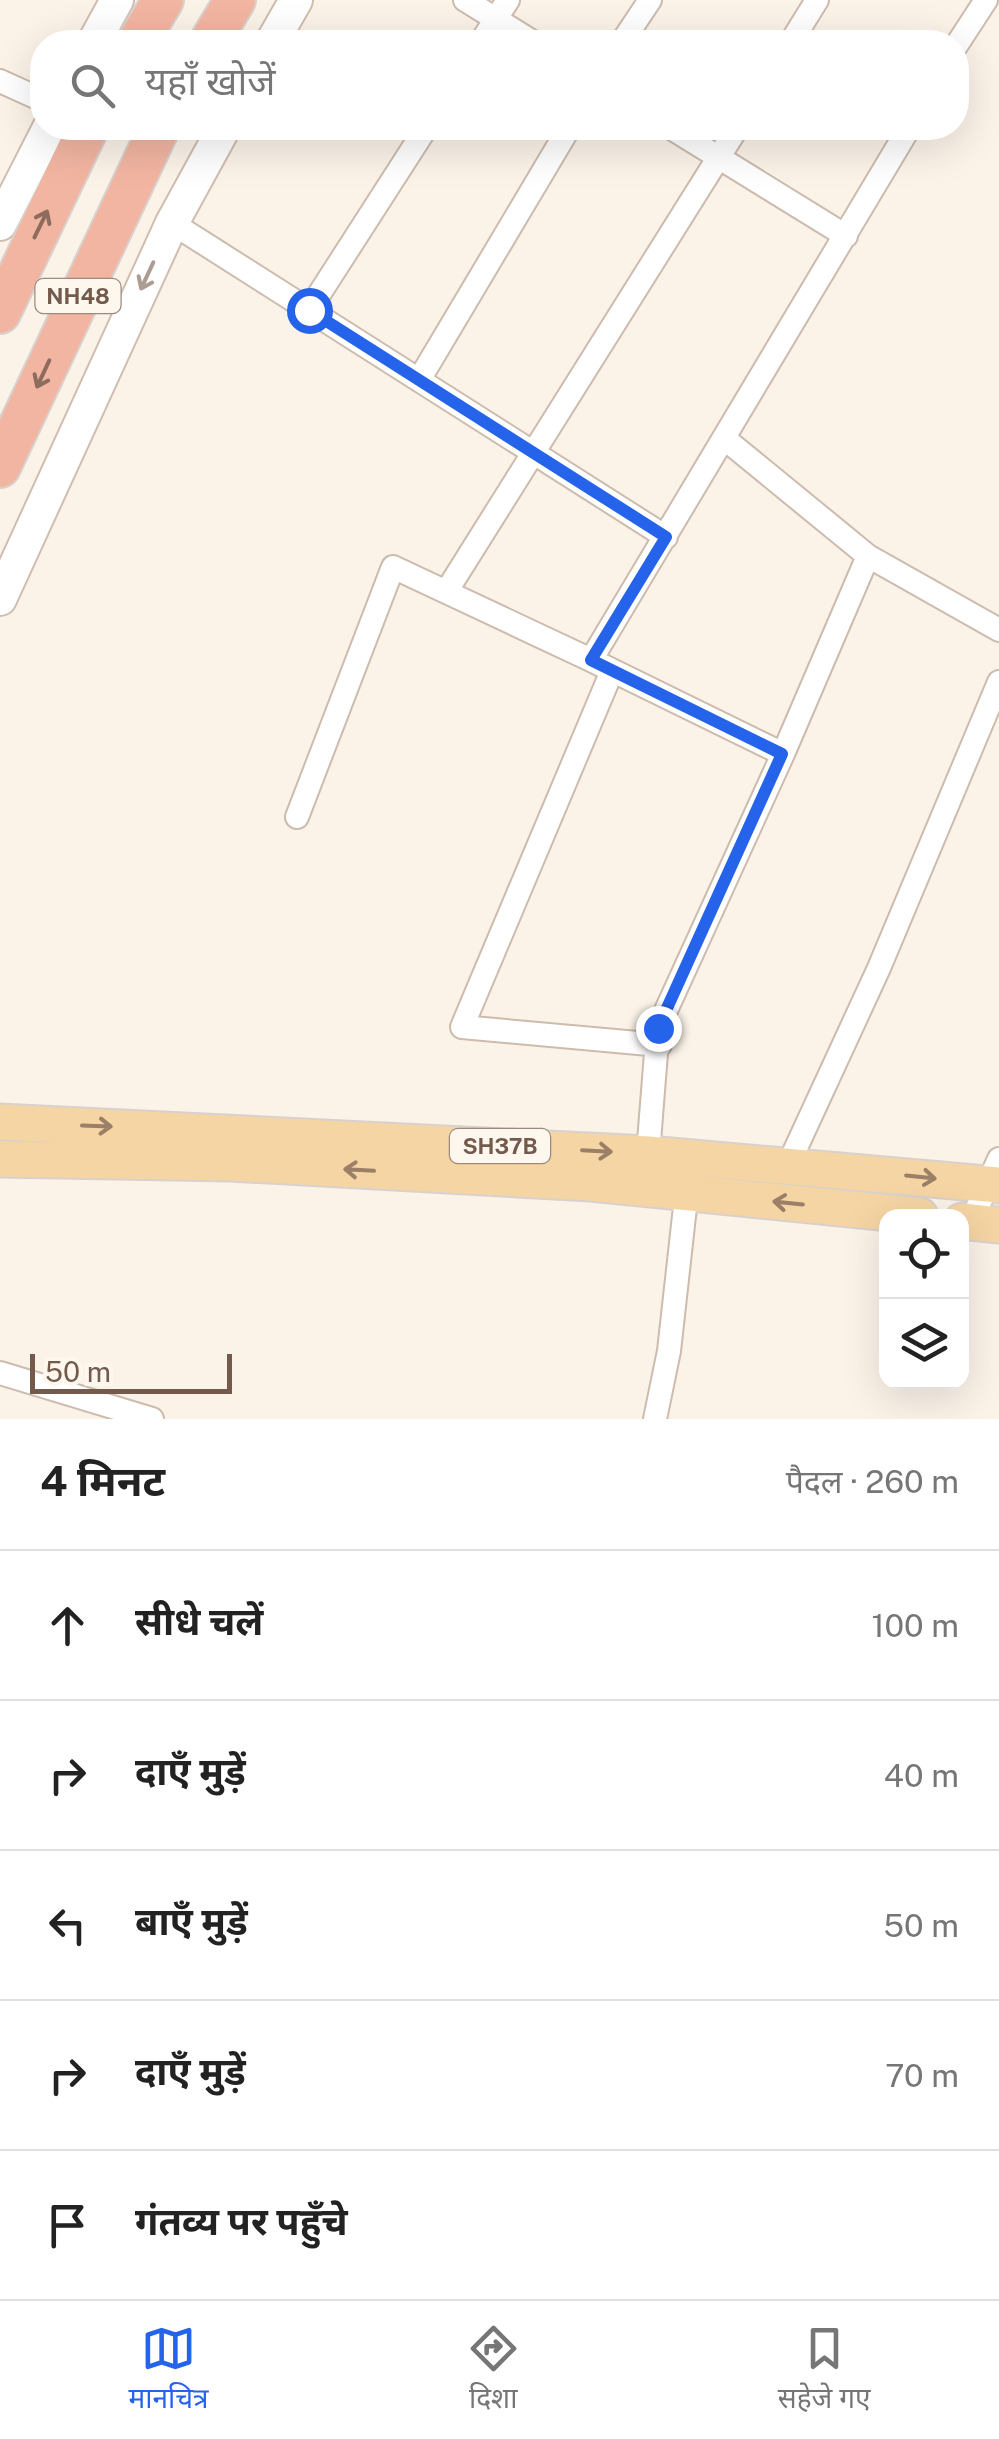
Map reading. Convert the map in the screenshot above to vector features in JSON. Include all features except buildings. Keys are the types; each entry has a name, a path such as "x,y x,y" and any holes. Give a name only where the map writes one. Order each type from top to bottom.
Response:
{"highway":[{"path":"145,30 163,0"},
{"path":"217,30 235,0"},
{"name":"NH48","path":"0,313 82,140"},
{"name":"NH48","path":"0,467 153,140"}],"main road":[{"name":"SH37B","path":"0,1122 425,1158 685,1192 879,1212"},
{"name":"SH37B","path":"0,1159 648,1154 995,1176"}],"street":[{"path":"101,30 117,0"},
{"path":"279,30 296,0"},
{"path":"465,0 502,10 522,30"},
{"path":"630,30 650,0"},
{"path":"798,30 818,0"},
{"path":"966,30 986,0"},
{"path":"0,81 30,95"},
{"path":"0,224 43,140"},
{"path":"0,600 172,223 217,140"},
{"path":"309,310 418,140"},
{"path":"419,380 562,140"},
{"path":"690,140 846,236"},
{"path":"446,592 530,451 729,140"},
{"path":"591,660 902,140"},
{"path":"172,223 666,537"},
{"path":"725,439 868,556 999,630"},
{"path":"648,1154 660,1046 658,1028 868,556"},
{"path":"297,816 393,566 782,754"},
{"path":"612,671 462,1026 660,1046"},
{"path":"788,1163 879,968 999,682"},
{"path":"655,1419 669,1351 685,1192 694,1157"},
{"path":"977,1222 995,1176"},
{"path":"0,1372 152,1419"}],"route":[{"path":"309,310 666,537 591,660 782,754 658,1028"}]}
